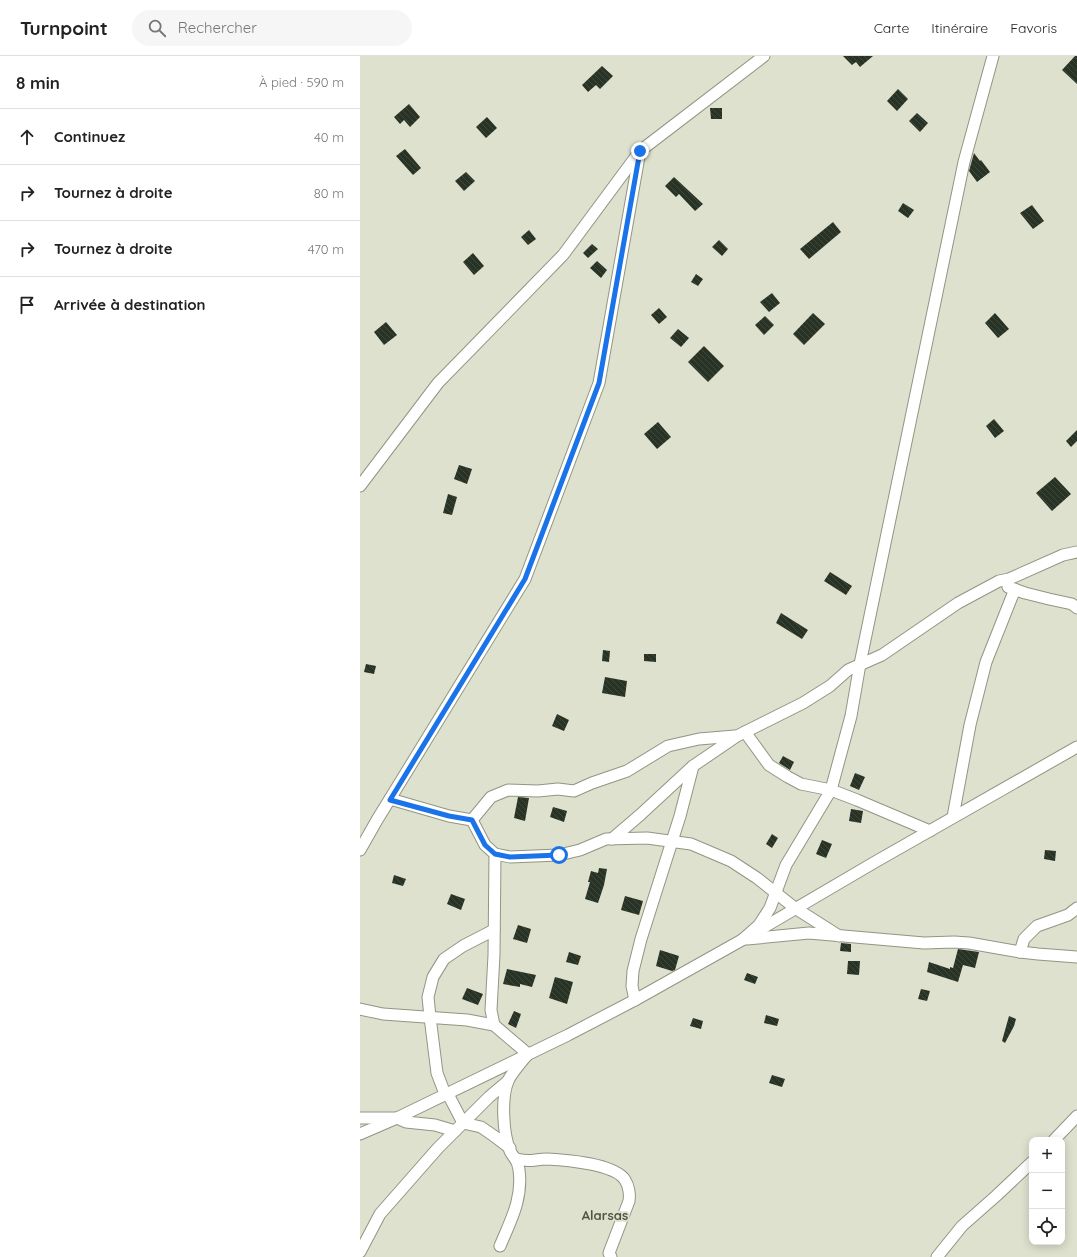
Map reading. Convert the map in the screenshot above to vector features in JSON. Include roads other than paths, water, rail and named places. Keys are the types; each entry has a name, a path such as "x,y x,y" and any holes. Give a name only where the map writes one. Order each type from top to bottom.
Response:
{"street":[{"path":"360,486 438,384 563,255 640,151 764,56"},
{"path":"742,940 759,926 770,908 786,865 830,790 851,716 860,664 964,162 993,56"},
{"path":"360,850 525,579 599,383 640,151"},
{"path":"612,839 693,766 741,734 803,703 830,686 848,670 882,655 958,603 996,582 1009,579 1063,555 1077,552"},
{"path":"996,582 1015,589 1072,604 1077,608"},
{"path":"953,817 970,725 986,662 1015,589"},
{"path":"741,734 769,765 801,784 830,790 888,812 930,831"},
{"path":"472,820 491,797 508,790 574,790 627,771 668,746 699,739 741,734"},
{"path":"360,1134 398,1118 635,1000 1077,747"},
{"path":"635,1000 632,986 633,971 641,939 672,842 693,766"},
{"path":"390,800 449,816 472,820"},
{"path":"472,820 485,845 495,854 510,857 559,855 580,850 606,839 647,838 691,844 731,861 795,908 839,936"},
{"path":"494,1025 491,1010 494,955 495,854"},
{"path":"1020,952 1024,939 1038,926 1068,915 1077,908"},
{"path":"459,1127 450,1098 445,1094 437,1073 428,997 433,977 444,959 463,946 494,930"},
{"path":"742,940 809,933 924,943 969,943 1020,952 1077,957"},
{"path":"360,1009 383,1014 467,1020 494,1025 528,1054"},
{"path":"360,1252 380,1214 459,1127 489,1096 508,1081 528,1054"},
{"path":"508,1081 503,1102 504,1128 510,1152 517,1159 527,1162 546,1159 590,1164 618,1173 626,1181 630,1194 629,1201 610,1253 611,1257"},
{"path":"1057,1137 1077,1116"},
{"path":"360,1118 398,1118 406,1122 459,1127 481,1127 510,1148"},
{"path":"500,1246 520,1195 517,1159"},
{"path":"937,1257 962,1226 1029,1165"}],"district":[{"name":"Alarsas","path":"605,1215"}]}
